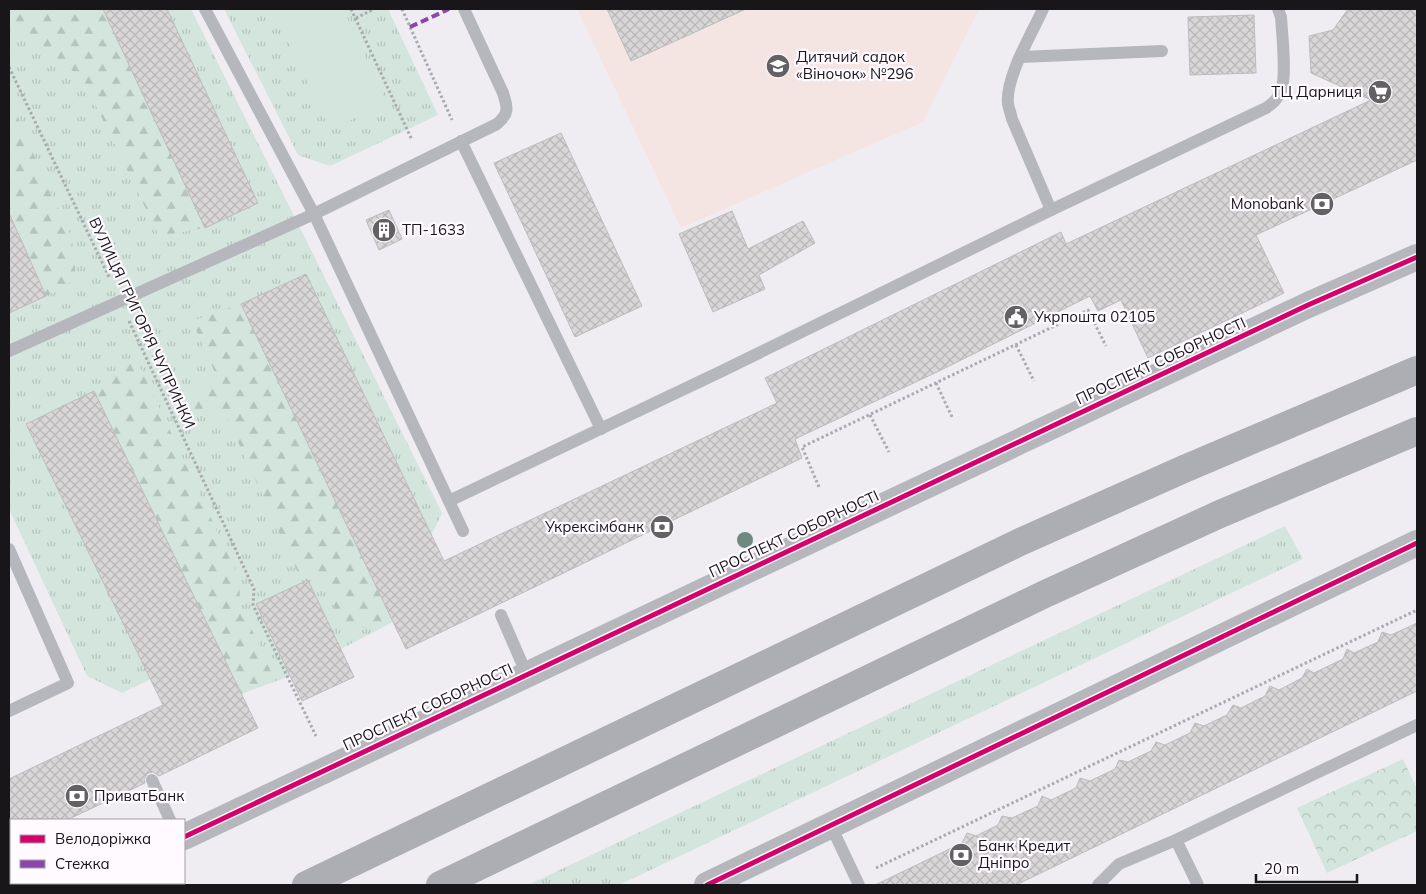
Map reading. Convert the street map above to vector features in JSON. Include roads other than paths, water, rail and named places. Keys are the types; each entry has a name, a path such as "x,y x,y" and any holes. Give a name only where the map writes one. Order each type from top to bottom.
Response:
{"highway":[{"path":"306,885 1020,542 1184,469 1417,370"},
{"path":"440,885 1045,594 1220,514 1417,431"}],"street":[{"name":"ПРОСПЕКТ СОБОРНОСТІ","path":"185,837 1300,309 1417,257"},
{"path":"707,885 1417,543"}],"lane":[{"path":"205,9 314,214 463,531"},
{"path":"9,351 314,214 496,124 505,117 507,107 503,93 464,9"},
{"path":"1043,9 1011,78 1008,90 1008,104 1012,119 1051,210"},
{"path":"449,501 1266,108 1276,101 1282,90 1281,17 1278,9"},
{"path":"1021,57 1162,51"},
{"path":"462,142 601,429"},
{"path":"9,549 68,683 9,711"},
{"path":"501,615 526,675"},
{"path":"1098,885 1119,864 1176,840 1417,725"},
{"path":"152,780 170,819"},
{"path":"831,826 857,881"},
{"path":"1176,840 1198,885"}],"place":[{"name":"Дитячий садок «Віночок» №296","path":"778,66"},
{"name":"ТЦ Дарниця","path":"1380,92"},
{"name":"Monobank","path":"1322,204"},
{"name":"ТП-1633","path":"384,230"},
{"name":"Укрпошта 02105","path":"1016,317"},
{"name":"Укрексімбанк","path":"662,527"},
{"name":"ПриватБанк","path":"77,796"},
{"name":"Банк Кредит Дніпро","path":"961,855"}]}
